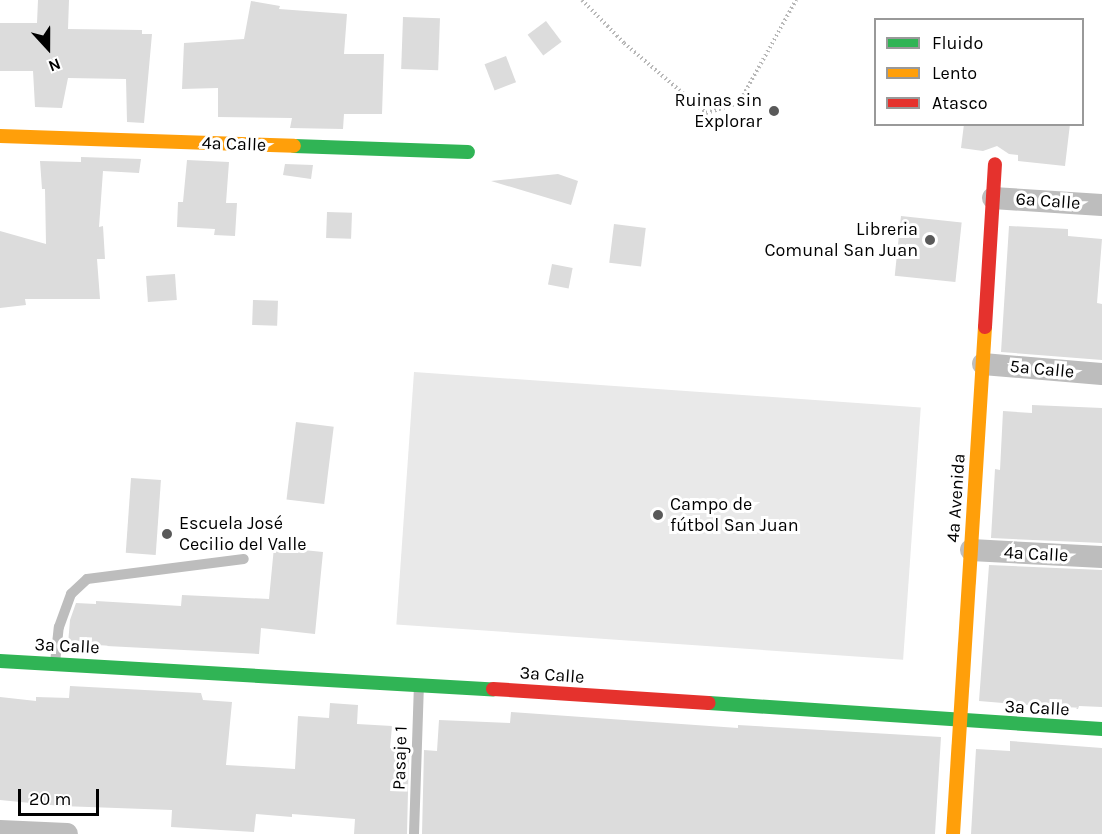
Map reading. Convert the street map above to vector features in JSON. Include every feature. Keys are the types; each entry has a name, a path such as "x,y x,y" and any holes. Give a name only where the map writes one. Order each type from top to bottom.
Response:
{"street":[{"name":"4a Calle","path":"0,136 468,152"},
{"name":"4a Avenida","path":"953,834 996,164"},
{"name":"6a Calle","path":"993,198 1102,205"},
{"name":"5a Calle","path":"983,364 1102,374"},
{"name":"4a Calle","path":"971,550 1102,557"},
{"name":"3a Calle","path":"0,661 419,684 961,722 1102,729"},
{"path":"0,831 67,834"}],"lane":[{"path":"55,663 59,627 71,594 87,579 244,559"},
{"name":"Pasaje 1","path":"414,834 419,684"}],"path":[{"path":"582,0 624,43 706,113 740,103 796,0"}],"shaded area":[{"name":"Campo de fútbol San Juan","path":"414,372 921,407 903,660 396,624"}],"building":[{"path":"38,0 69,0 68,29 142,30 142,34 152,34 144,123 127,122 126,79 68,78 62,108 35,107 33,71 0,71 0,23 37,23"},
{"path":"251,1 280,6 279,9 347,14 344,54 384,54 382,114 344,114 343,129 290,128 292,118 218,117 218,88 182,89 184,43 244,39"},
{"path":"403,17 440,18 438,70 401,69"},
{"path":"546,21 562,42 543,56 528,35"},
{"path":"506,56 516,82 495,90 485,64"},
{"path":"964,126 1070,126 1065,166 1018,161 1018,155 1009,154 997,146 983,151 961,148"},
{"path":"81,157 141,159 139,173 103,171 99,227 103,226 105,259 97,259 100,299 25,299 26,305 0,308 0,231 46,244 45,189 42,189 40,161 81,162"},
{"path":"187,160 229,162 226,203 237,203 235,236 214,235 215,229 177,227 178,202 183,202"},
{"path":"285,164 313,165 311,179 283,175"},
{"path":"558,174 578,181 571,205 491,181"},
{"path":"327,212 352,213 351,239 326,238"},
{"path":"901,216 962,222 955,282 895,276"},
{"path":"614,224 646,228 641,267 609,263"},
{"path":"1009,226 1068,229 1068,236 1102,239 1097,303 1102,304 1102,360 1001,352"},
{"path":"552,264 573,268 569,289 548,285"},
{"path":"175,274 177,300 148,302 146,276"},
{"path":"253,300 278,301 277,326 252,325"},
{"path":"1032,405 1102,408 1102,543 991,538 995,469 1000,470 1003,411 1032,413"},
{"path":"296,422 334,427 324,504 286,499"},
{"path":"131,478 161,480 156,555 126,553"},
{"path":"274,547 323,552 315,634 261,628 259,654 68,644 70,620 76,603 96,604 96,601 181,606 182,595 269,599"},
{"path":"989,565 1102,570 1102,707 1079,706 1078,709 979,701"},
{"path":"70,686 201,693 203,700 232,702 226,765 295,769 298,716 329,718 330,703 358,705 357,724 392,726 390,748 409,749 407,834 354,834 355,819 292,814 292,817 256,814 254,832 171,827 172,810 61,806 0,800 0,697 36,701 36,697 69,698"},
{"path":"511,712 738,728 738,725 941,737 935,834 422,834 424,750 437,751 439,720 510,723"},
{"path":"1010,741 1102,748 1102,834 971,834 976,749 1010,751"}],"traffic: fast":[{"path":"294,146 468,152"},
{"path":"0,661 493,689"},
{"path":"709,703 1102,729"}],"traffic: slow":[{"path":"0,136 294,146"},
{"path":"953,834 985,327"}],"traffic: jam":[{"path":"985,327 995,164"},
{"path":"493,689 709,703"}],"place":[{"name":"Ruinas sin Explorar","path":"774,111"},
{"name":"Libreria Comunal San Juan","path":"930,240"},
{"name":"Campo de fútbol San Juan","path":"658,515"},
{"name":"Escuela José Cecilio del Valle","path":"167,534"}]}
